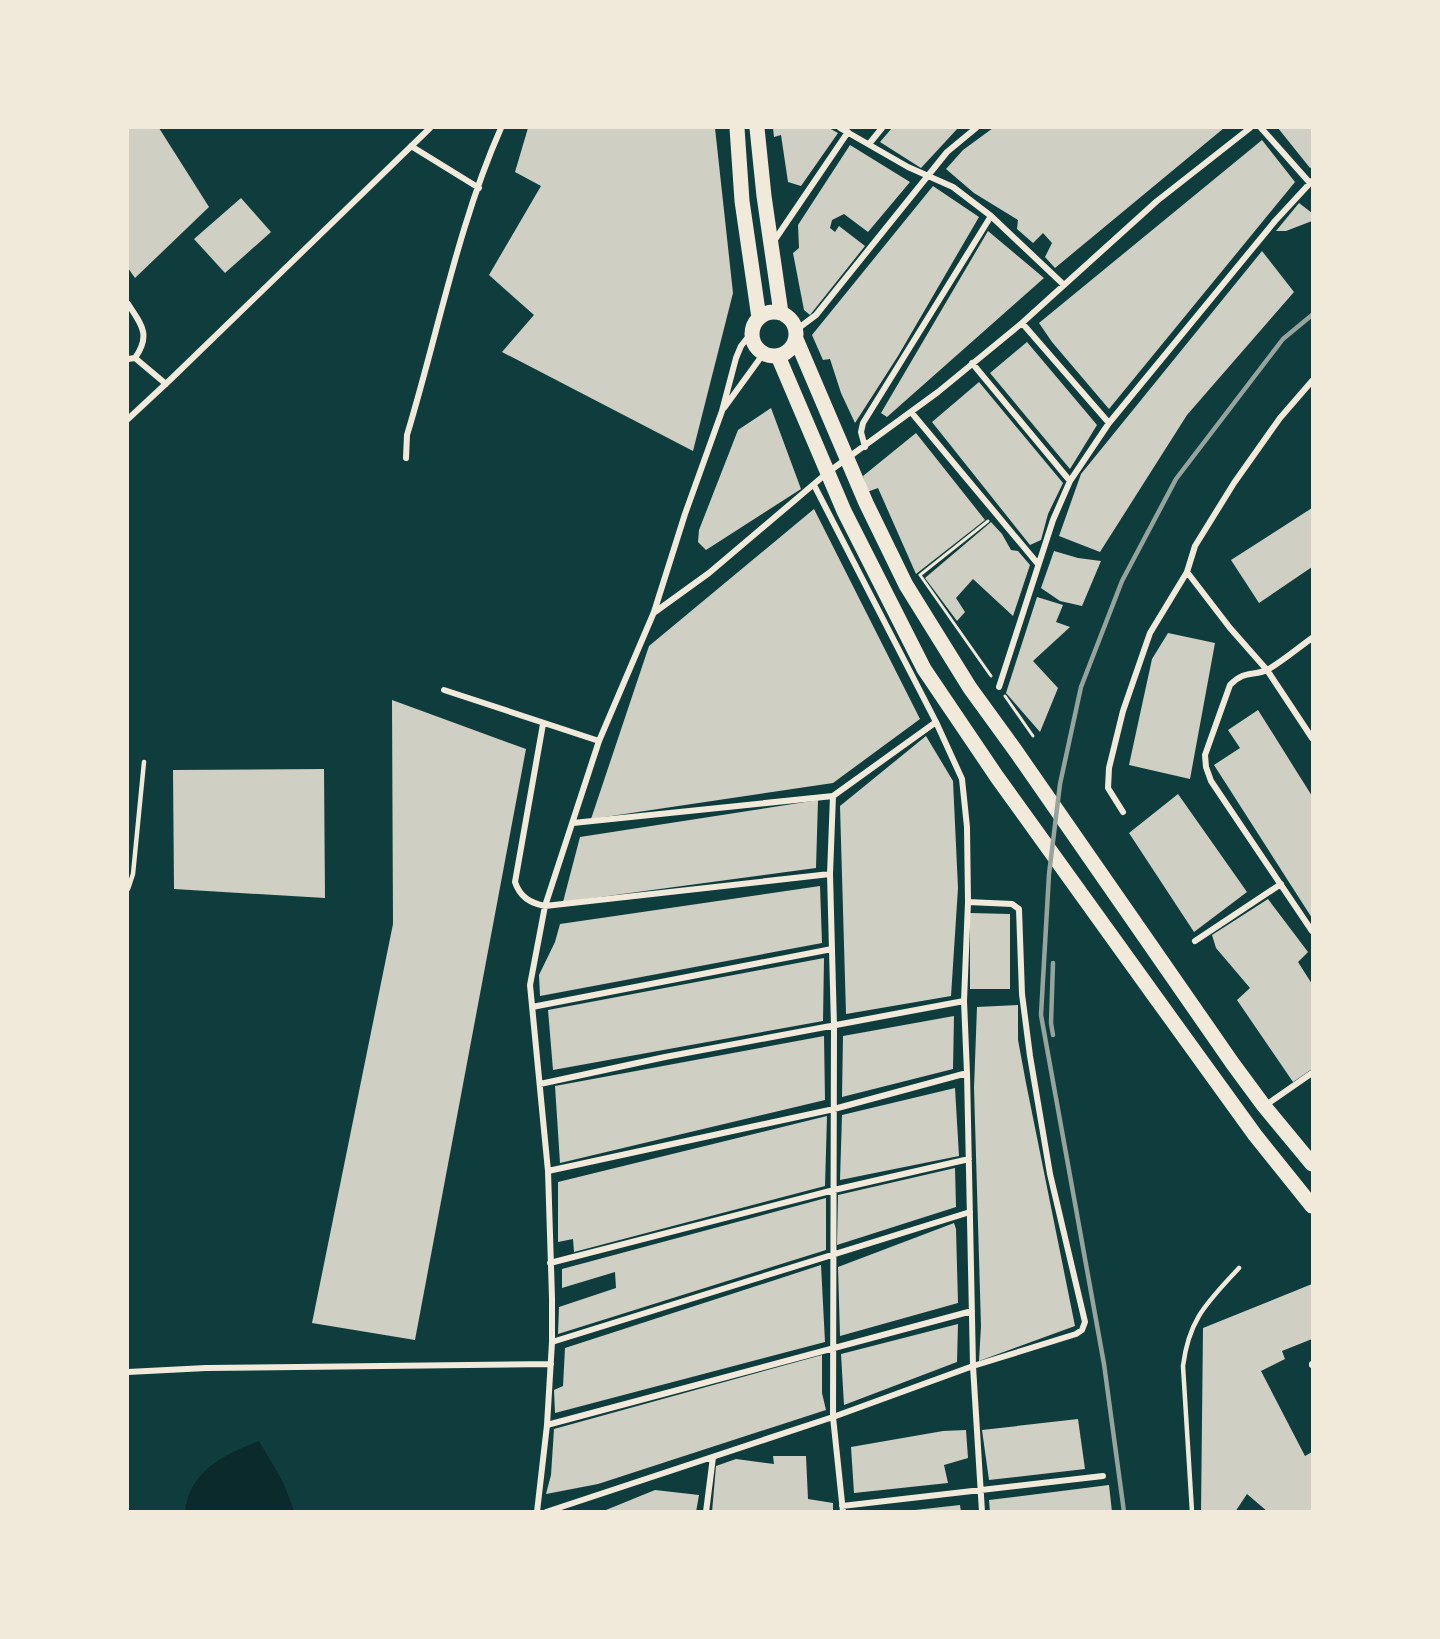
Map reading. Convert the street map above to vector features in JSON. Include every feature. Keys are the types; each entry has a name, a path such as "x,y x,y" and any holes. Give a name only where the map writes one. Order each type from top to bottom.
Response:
{"main road":[{"path":"738,128 742,201 756,325 755,345 771,355 844,511 924,669 997,777 1156,998 1255,1135 1312,1206"},
{"path":"757,128 781,313"},
{"path":"756,325 769,313 781,313 789,318 866,503 906,585 970,688 1166,970 1264,1106 1312,1164"},
{"path":"771,355 789,350 795,334"}],"street":[{"path":"128,419 430,128"},
{"path":"406,458 407,435 453,270 501,128"},
{"path":"840,128 903,164 953,187 991,216 1064,285"},
{"path":"869,144 882,128"},
{"path":"795,334 816,315 958,141 976,128"},
{"path":"654,612 709,573 827,473 911,412 1022,323 1157,201 1250,128"},
{"path":"999,687 1053,520 1070,481 1109,423 1275,221 1311,182 1261,128"},
{"path":"771,246 848,132"},
{"path":"411,146 479,188"},
{"path":"865,447 861,432 863,423 991,216"},
{"path":"128,304 140,322 145,338 135,358"},
{"path":"1022,323 1109,423"},
{"path":"537,1512 547,1425 552,1342 548,1171 531,985 545,906 599,741 654,612 685,514 722,411 736,358 741,346 756,325"},
{"path":"722,411 771,355"},
{"path":"128,359 135,358 166,384"},
{"path":"972,363 1070,481"},
{"path":"1123,812 1108,788 1109,768 1123,711 1150,633 1187,572 1195,546 1234,483 1280,418 1312,381"},
{"path":"911,412 1038,564"},
{"path":"814,485 936,722 962,779 967,827 968,902 964,1001 973,1366 982,1512"},
{"path":"1187,572 1230,628 1267,670 1312,738"},
{"path":"1312,638 1267,670 1249,673 1237,678 1230,685 1205,755 1211,781 1312,931"},
{"path":"444,690 599,741"},
{"path":"573,823 833,796 936,722"},
{"path":"543,724 515,882 519,892 526,899 545,906 830,874"},
{"path":"833,796 830,874 834,1026 833,1417 842,1509 1103,1476"},
{"path":"1196,942 1281,884"},
{"path":"546,1512 833,1417 973,1366 1076,1334 1082,1330 1085,1322 1050,1174 1028,1046 1022,994 1019,909 1012,904 968,902"},
{"path":"532,1007 832,949"},
{"path":"540,1084 665,1057 964,1001"},
{"path":"548,1171 834,1109 967,1073"},
{"path":"1264,1106 1312,1073"},
{"path":"550,1263 834,1190 969,1159"},
{"path":"552,1342 970,1212"},
{"path":"547,1425 972,1311"},
{"path":"128,1372 206,1368 551,1364"},
{"path":"706,1512 713,1457"}],"lane":[{"path":"128,889 133,874 144,762"},
{"path":"1192,1512 1183,1366 1185,1347 1192,1325 1207,1302 1239,1268"}],"path":[{"path":"906,585 996,515"},
{"path":"920,575 1033,736"}],"water":[{"path":"259,1441 283,1482 294,1511 185,1511 188,1497 202,1474 222,1458"}],"building":[{"path":"128,128 159,128 209,207 135,278 128,268"},
{"path":"528,128 715,128 733,293 693,451 502,352 534,315 489,275 541,186 515,172"},
{"path":"773,128 829,128 838,133 801,186 788,182 781,135 774,137"},
{"path":"892,128 958,128 921,168 880,142"},
{"path":"993,128 1224,128 1055,268 1045,257 1052,243 1043,233 1033,243 1017,229 1018,220 974,193 946,169 963,150"},
{"path":"1278,128 1312,128 1312,167 1310,168"},
{"path":"1262,140 1295,182 1109,409 1052,342 1039,323"},
{"path":"850,145 910,182 868,232 844,214 832,220 830,228 835,232 839,226 865,246 810,315 804,310 793,253 799,248 798,225"},
{"path":"933,186 979,217 898,356 855,423 841,393 830,359 823,360 812,335"},
{"path":"241,198 271,232 225,273 194,239"},
{"path":"1299,203 1312,213 1312,221 1286,231 1276,231"},
{"path":"988,231 1044,278 887,417 881,413"},
{"path":"1262,251 1294,292 1187,415 1100,552 1059,536 1081,474"},
{"path":"1027,342 1097,425 1070,469 990,373"},
{"path":"979,382 1063,483 1048,514 1041,540 1030,545 932,422"},
{"path":"771,408 801,489 706,550 698,542 699,530 738,430"},
{"path":"916,433 985,520 916,574 878,488 867,492 863,476"},
{"path":"1312,508 1312,567 1259,603 1231,560"},
{"path":"814,509 920,719 833,783 591,819 649,646"},
{"path":"991,522 1002,534 1011,550 1018,551 1030,565 1013,616 973,579 956,598 965,612 957,621 925,578"},
{"path":"1054,551 1078,558 1101,561 1082,606 1060,601 1041,588"},
{"path":"1037,597 1063,605 1056,622 1070,627 1033,661 1058,688 1040,732 1006,693"},
{"path":"1168,633 1215,643 1190,779 1129,765 1152,659"},
{"path":"392,700 526,749 415,1340 312,1323 393,924"},
{"path":"1258,710 1312,796 1312,918 1214,765 1240,748 1228,730"},
{"path":"926,736 953,781 958,888 951,996 846,1014 840,806"},
{"path":"324,769 325,898 174,889 173,770"},
{"path":"1178,794 1247,892 1194,932 1129,833"},
{"path":"818,800 816,868 563,902 580,837"},
{"path":"820,886 822,943 540,996 539,975 555,942 560,924"},
{"path":"1268,899 1308,952 1298,962 1312,984 1312,1069 1293,1082 1237,1000 1250,988 1216,948 1212,935"},
{"path":"970,913 1010,914 1010,989 970,989"},
{"path":"824,958 823,1021 553,1070 548,1010"},
{"path":"1018,1005 1018,1040 1075,1326 979,1361 981,1326 974,1088 977,1007"},
{"path":"954,1016 953,1069 842,1097 843,1036"},
{"path":"824,1036 825,1100 560,1163 555,1086"},
{"path":"955,1088 959,1156 840,1180 842,1115"},
{"path":"827,1116 825,1186 574,1252 573,1239 558,1242 558,1182"},
{"path":"955,1168 956,1207 837,1245 838,1195"},
{"path":"826,1198 826,1250 558,1334 559,1307 616,1288 615,1272 562,1288 562,1269"},
{"path":"954,1223 958,1303 840,1336 838,1267"},
{"path":"821,1265 825,1342 555,1413 554,1390 563,1386 565,1348"},
{"path":"1312,1284 1312,1339 1282,1351 1285,1359 1261,1371 1305,1456 1312,1452 1312,1512 1268,1512 1247,1494 1235,1512 1201,1512 1203,1328"},
{"path":"958,1324 957,1362 844,1405 841,1354"},
{"path":"822,1355 822,1393 826,1410 598,1484 546,1494 551,1475 554,1429"},
{"path":"1078,1419 1085,1469 989,1480 982,1430"},
{"path":"966,1430 968,1458 944,1465 948,1483 854,1493 851,1447 943,1431"},
{"path":"773,1456 806,1456 808,1499 833,1503 833,1512 712,1512 716,1466 736,1459 774,1464"},
{"path":"1109,1485 1112,1512 990,1512 989,1500"},
{"path":"655,1490 699,1495 696,1512 601,1512"},
{"path":"960,1505 961,1512 915,1512 915,1510"}],"railway":[{"path":"1124,1512 1104,1364 1041,1015 1049,874 1060,784 1081,687 1122,581 1176,479 1283,339 1312,315"},
{"path":"1053,963 1051,1023 1053,1035"}]}
